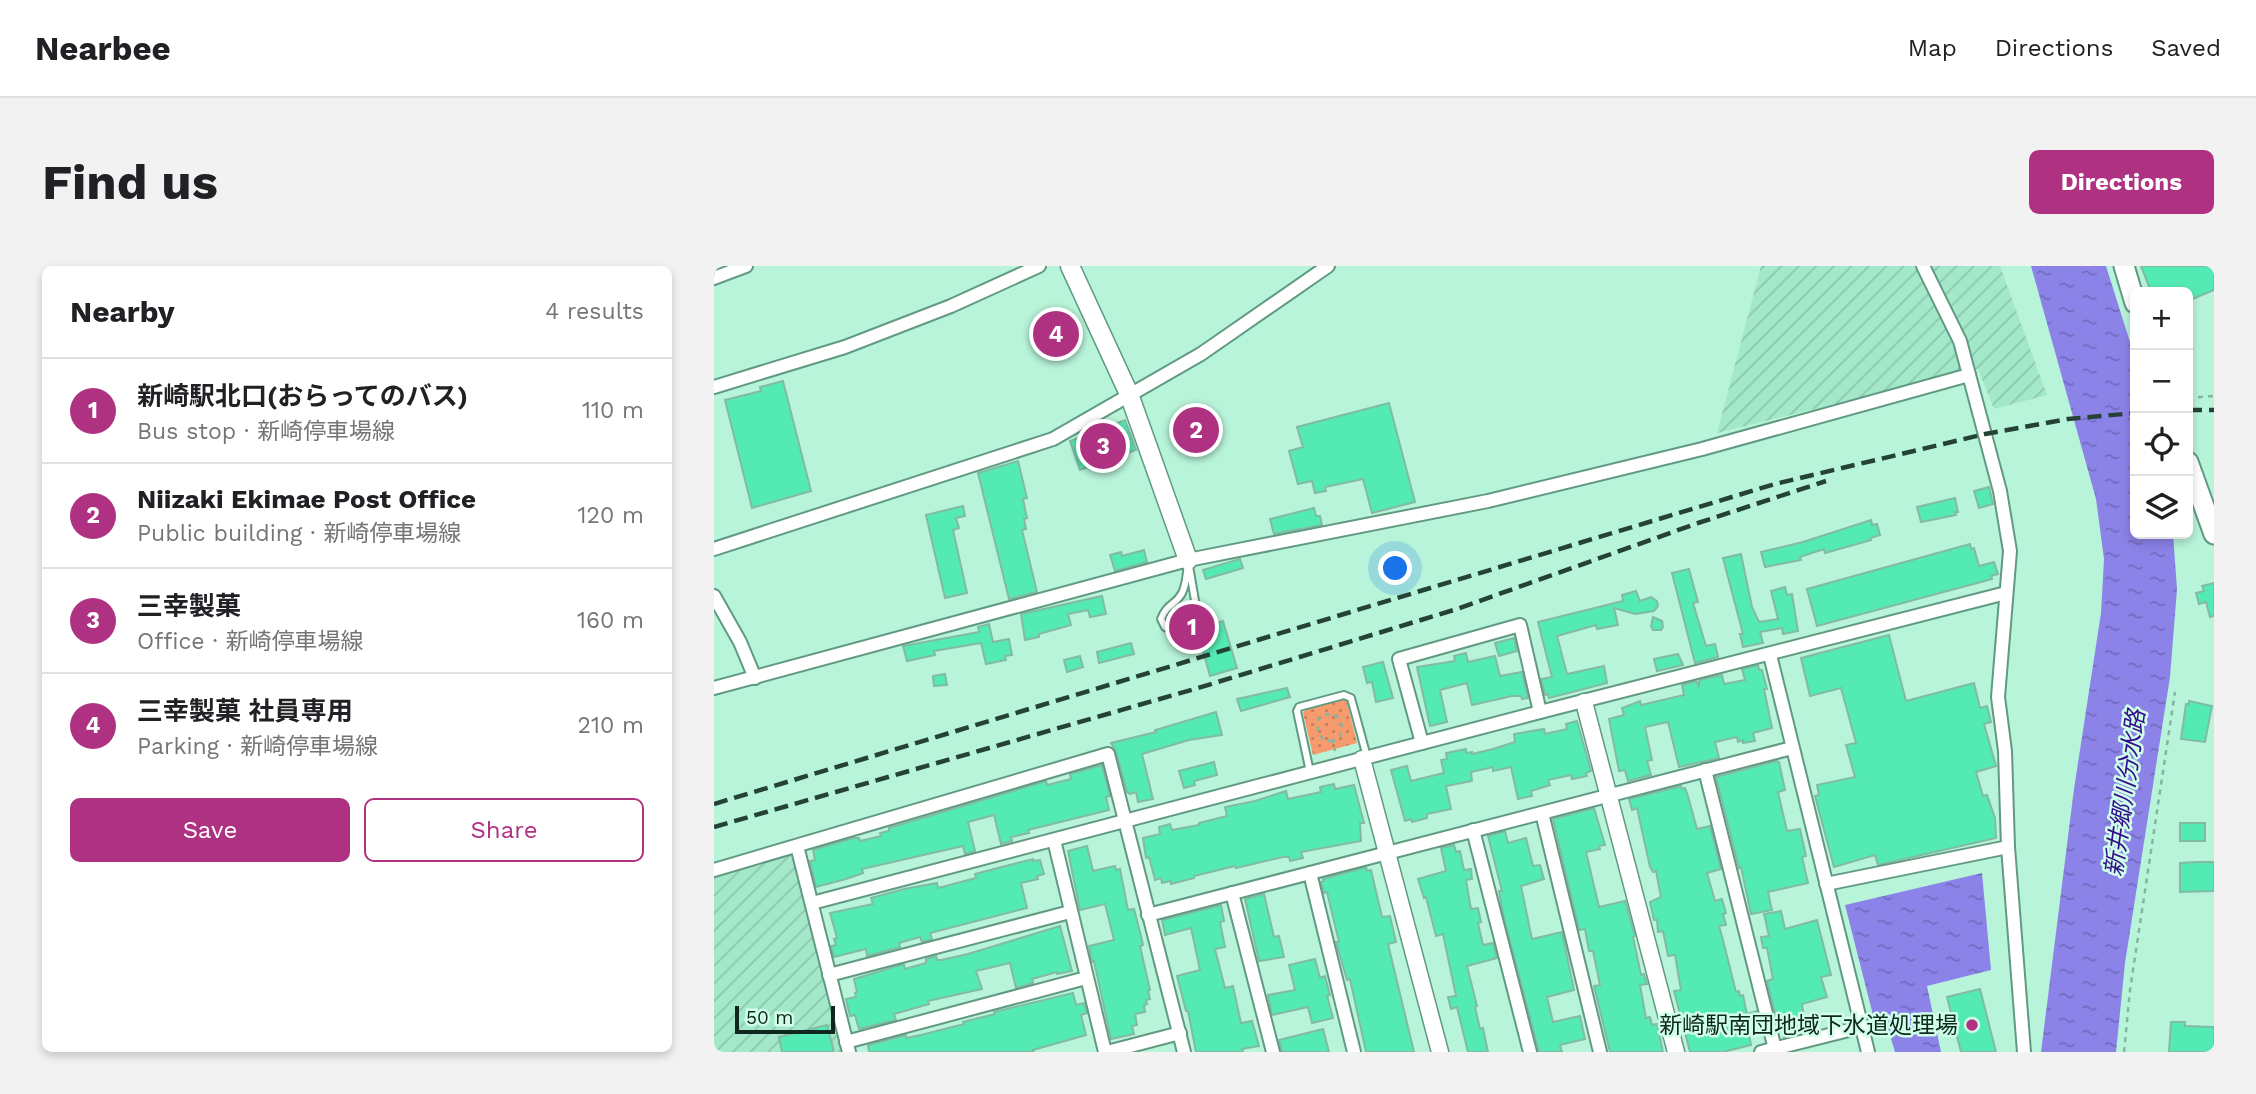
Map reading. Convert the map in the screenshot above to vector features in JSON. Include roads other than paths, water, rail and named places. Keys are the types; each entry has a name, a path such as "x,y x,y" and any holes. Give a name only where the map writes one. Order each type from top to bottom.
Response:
{"main road":[{"path":"1070,266 1129,394 1188,560"},
{"path":"2124,266 2130,287"},
{"path":"2193,476 2214,534"}],"street":[{"path":"714,278 746,266"},
{"path":"714,387 845,347 951,306 1039,266"},
{"path":"714,549 1053,439 1201,354 1328,266"},
{"path":"1923,266 1961,341 2000,491 2010,551 1998,697 2005,751 2008,847 2024,1052"},
{"path":"714,688 1188,560 1488,501 1702,450 1969,375"},
{"path":"812,903 2006,593"},
{"path":"714,596 740,642 755,678"},
{"path":"1422,743 1399,659 1520,625 1540,712"},
{"path":"1770,655 1868,1052"},
{"path":"1584,702 1676,1052"},
{"path":"1148,915 1793,748"},
{"path":"714,870 1108,754 1184,1052"},
{"path":"1364,758 1440,1052"},
{"path":"1705,770 1768,1050 1861,1027"},
{"path":"1542,813 1600,1052"},
{"path":"1473,830 1530,1052"},
{"path":"1054,840 1106,1052 1180,1034"},
{"path":"797,846 847,1047 1086,978"},
{"path":"1826,884 2008,847"},
{"path":"1310,873 1354,1052"},
{"path":"1232,893 1273,1052"},
{"path":"828,975 1070,912"}],"lane":[{"path":"1188,560 1198,618 1170,629 1165,627 1161,619 1165,609 1181,596 1186,584 1188,560"},
{"path":"1311,772 1297,711 1299,707 1344,695 1351,698 1364,758"}],"water":[{"name":"新井郷川分水路","path":"2031,266 2106,266 2130,342 2130,539 2173,539 2177,589 2170,677 2125,963 2116,1052 2041,1052 2074,789 2101,613 2104,559 2096,499"},
{"path":"1982,873 1991,970 1927,986 1941,1052 1895,1052 1885,1019 1874,1019 1845,905"}],"railway":[{"path":"2193,410 2214,410"},
{"path":"714,804 1775,484 1985,434 2068,419 2130,413"},
{"path":"714,827 1198,688 1457,609 1698,523 1826,481"}],"place":[{"name":"三幸製菓 社員専用","path":"1056,334"},
{"name":"Niizaki Ekimae Post Office","path":"1196,430"},
{"name":"三幸製菓","path":"1103,446"},
{"name":"新崎駅北口(おらってのバス)","path":"1192,627"},
{"name":"新崎駅南団地域下水道処理場","path":"1972,1025"}]}
